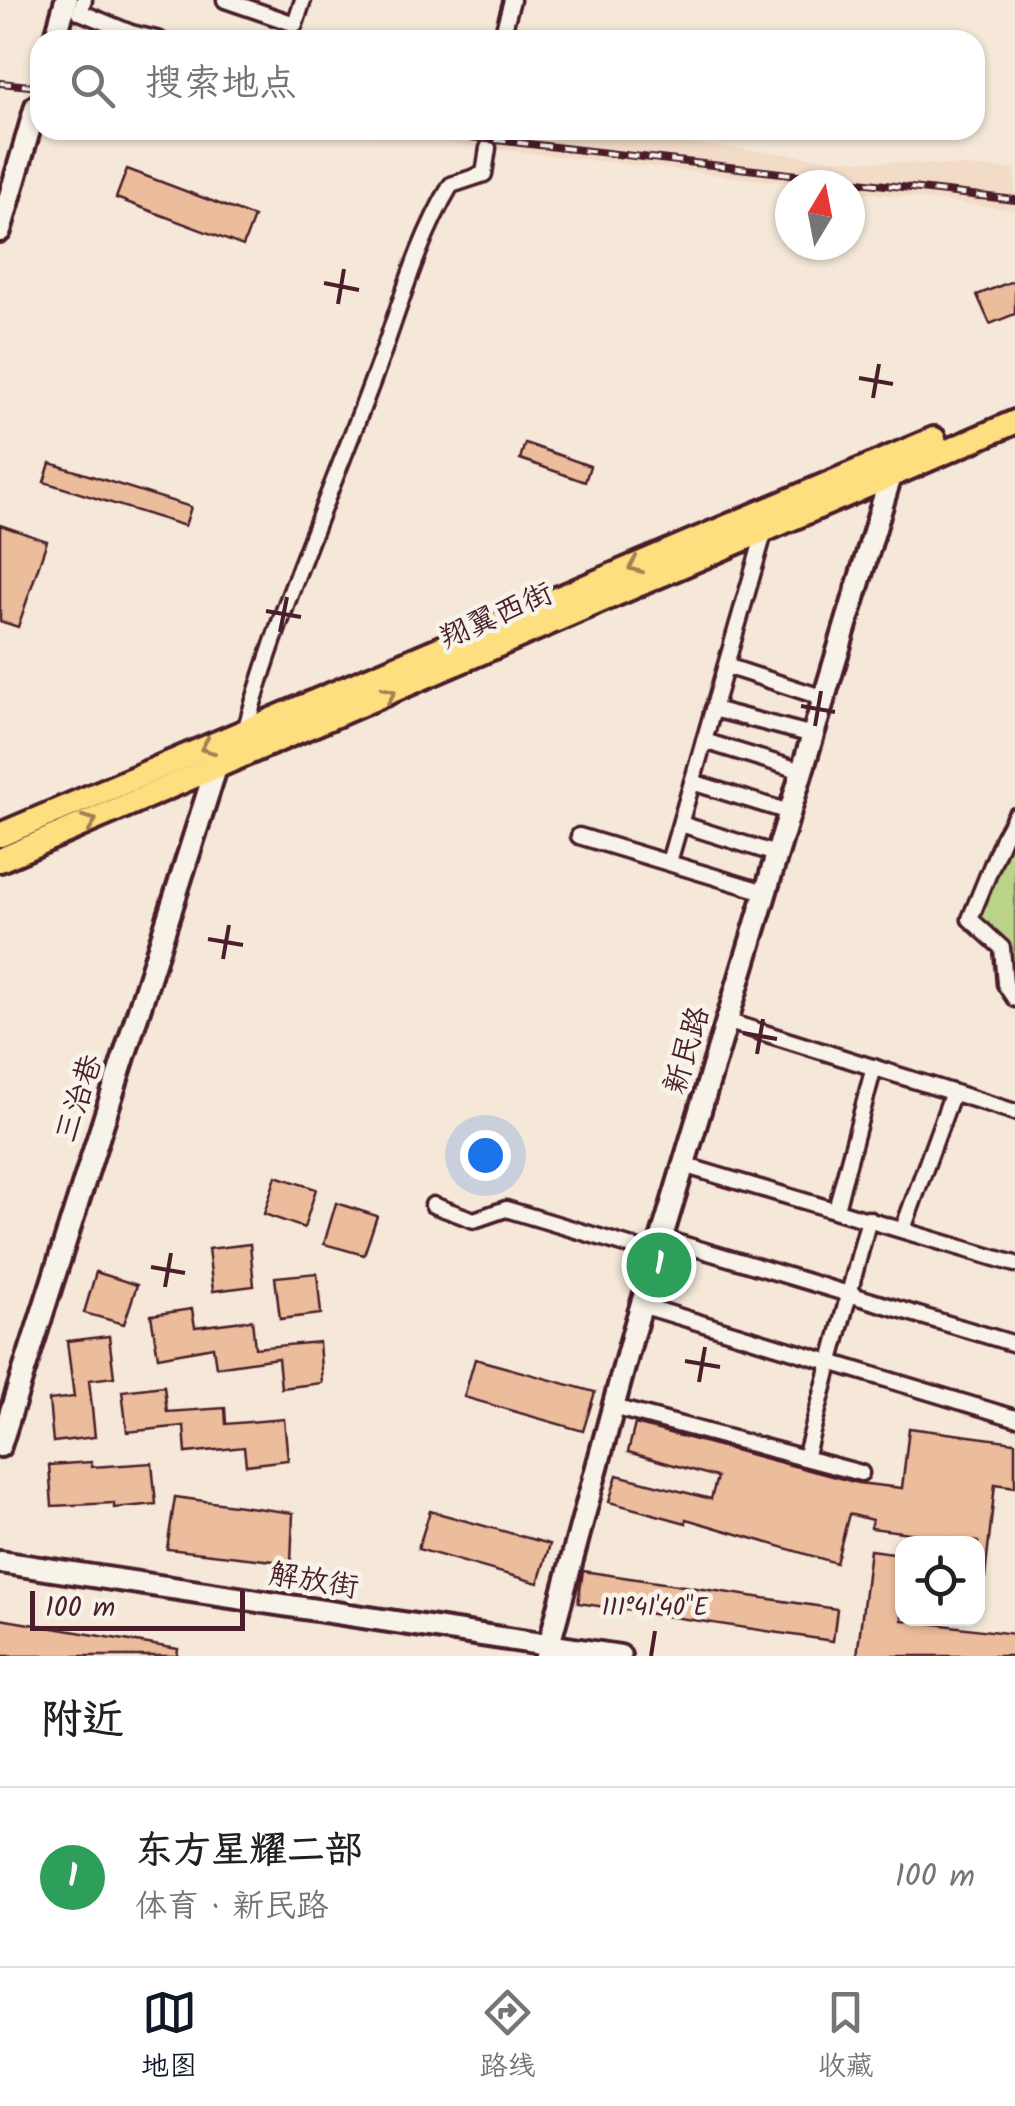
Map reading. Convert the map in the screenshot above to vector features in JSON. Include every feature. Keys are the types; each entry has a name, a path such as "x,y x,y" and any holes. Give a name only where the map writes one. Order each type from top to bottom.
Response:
{"main road":[{"name":"翔翼西街","path":"0,835 1015,405"},
{"name":"翔翼西街","path":"0,860 1015,422"}],"street":[{"path":"58,30 66,0"},
{"path":"84,0 80,12 126,30"},
{"path":"224,0 296,24 303,0"},
{"path":"504,30 512,0"},
{"path":"0,232 30,127"},
{"path":"245,731 267,651 376,374 428,224 451,185 484,174 488,148"},
{"name":"新民路","path":"544,1652 659,1246 891,475"},
{"path":"670,862 765,530"},
{"path":"726,666 824,698"},
{"path":"714,709 813,735"},
{"path":"704,741 802,771"},
{"name":"三治巷","path":"0,1446 216,768"},
{"path":"692,782 789,812"},
{"path":"1015,816 970,919 1002,948 1005,984 1015,1000"},
{"path":"680,824 776,854"},
{"path":"579,836 764,892"},
{"path":"726,1021 1015,1112"},
{"path":"836,1209 874,1068"},
{"path":"903,1229 953,1092"},
{"path":"684,1164 1015,1264"},
{"path":"433,1205 474,1220 506,1209 849,1294 1015,1344"},
{"path":"805,1458 870,1219"},
{"path":"642,1305 1015,1418"},
{"path":"613,1407 861,1472"},
{"name":"解放街","path":"0,1562 544,1652 620,1656"},
{"path":"0,1573 544,1652"}],"shaded area":[{"path":"418,140 659,140 829,159 1015,169 1015,210 865,192 865,170 775,170 775,181"}],"green space":[{"path":"1015,816 1015,999 1002,941 970,919"}],"building":[{"path":"127,169 254,217 243,246 116,198"},
{"path":"1015,280 1015,314 990,324 977,295"},
{"path":"525,443 590,466 585,482 520,459"},
{"path":"50,463 191,507 185,526 44,482"},
{"path":"0,525 47,541 18,627 0,621"},
{"path":"276,1176 316,1189 304,1228 264,1214"},
{"path":"336,1203 377,1216 364,1255 324,1244"},
{"path":"250,1244 254,1286 213,1291 208,1249"},
{"path":"96,1272 137,1285 124,1324 84,1313"},
{"path":"317,1273 321,1314 280,1319 275,1277"},
{"path":"192,1309 195,1327 252,1320 255,1348 319,1342 322,1383 281,1388 278,1358 216,1367 213,1347 158,1357 151,1315"},
{"path":"109,1336 114,1377 89,1380 95,1437 53,1442 49,1400 74,1397 67,1341"},
{"path":"475,1359 595,1392 583,1431 464,1397"},
{"path":"164,1386 167,1412 225,1408 226,1424 284,1419 288,1460 246,1465 244,1447 186,1453 184,1426 127,1432 122,1391"},
{"path":"635,1424 858,1483 902,1488 909,1428 1015,1442 1015,1487 995,1484 985,1577 985,1536 932,1536 871,1528 872,1520 849,1514 836,1563 686,1519 686,1523 609,1502 617,1475 711,1499 717,1477 628,1452"},
{"path":"91,1462 92,1467 152,1463 156,1504 114,1508 114,1503 52,1506 49,1465"},
{"path":"175,1497 293,1513 291,1563 167,1549"},
{"path":"430,1511 550,1544 538,1583 418,1549"},
{"path":"870,1550 895,1553 895,1626 950,1626 1015,1634 1015,1656 857,1656"},
{"path":"583,1571 837,1609 833,1641 578,1603"},
{"path":"0,1619 178,1649 177,1656 0,1656"}],"tunnel":[{"path":"488,148 489,140"}],"railway":[{"path":"0,83 30,86"},
{"path":"495,140 1015,200"}],"place":[{"name":"东方星耀二部","path":"659,1265"}]}
